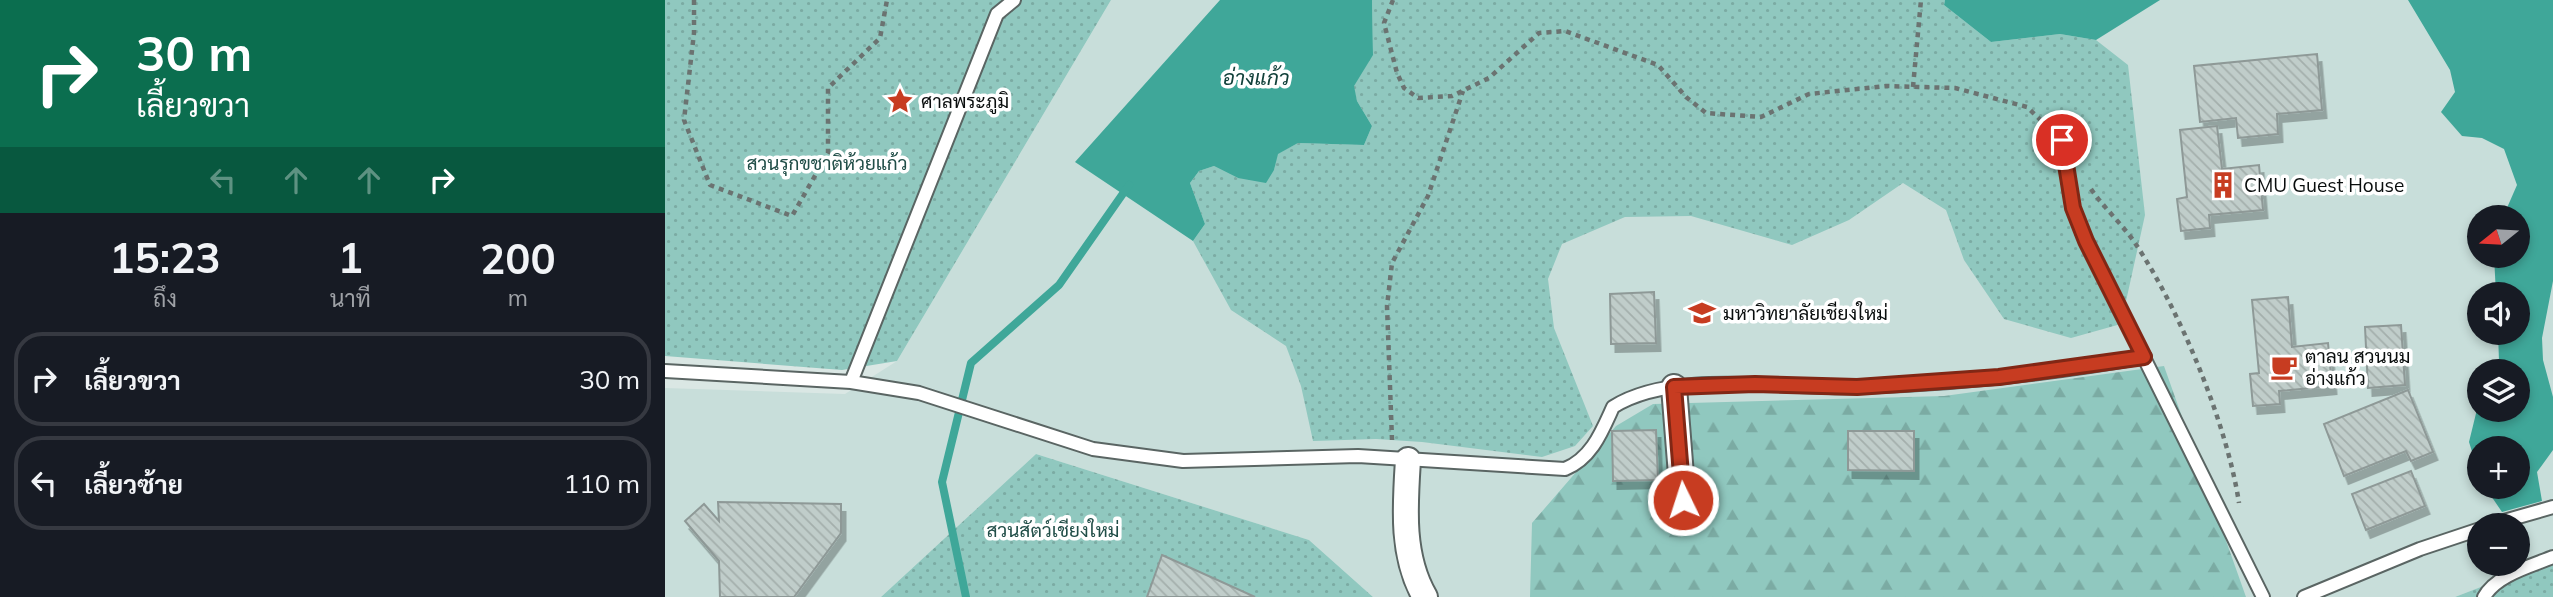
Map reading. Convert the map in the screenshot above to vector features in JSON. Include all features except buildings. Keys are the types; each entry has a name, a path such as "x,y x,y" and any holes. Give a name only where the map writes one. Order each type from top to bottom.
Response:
{"street":[{"path":"1674,387 1683,500"},
{"path":"1400,459 1409,560 1425,597"}],"lane":[{"path":"852,382 997,14 1014,0"},
{"path":"2062,140 2073,208 2086,241 2263,597"},
{"path":"665,371 852,382 919,393 1093,449 1184,461 1323,457 1565,469 1575,465 1592,447 1613,407 1644,392 1674,387 1755,384 1857,387 1999,377 2144,357"},
{"path":"2530,513 2553,507"},
{"path":"2304,597 2467,533"},
{"path":"2484,597 2488,589 2519,570 2553,557"}],"path":[{"path":"694,0 694,33 684,120 710,185 792,216 828,153 828,88 880,38 887,0"},
{"path":"1393,0 1384,23 1404,88 1418,98 1451,96 1463,91 1489,78 1539,33 1565,31 1658,65 1686,97 1706,113 1761,117 1809,94 1887,86 1955,88 2027,107 2062,140"},
{"path":"1913,87 1921,0"},
{"path":"1400,459 1387,306 1392,263 1429,196 1463,91"},
{"path":"2086,181 2134,241 2182,329 2235,473 2241,512 2232,533"}],"shaded area":[{"name":"มหาวิทยาลัยเชียงใหม่","path":"1111,0 2553,0 2553,559 2530,568 2530,513 2467,513 2467,576 2509,576 2455,597 1373,597 1309,540 1036,454 881,597 665,597 665,388 845,394 897,361"}],"green space":[{"name":"สวนรุกขชาติห้วยแก้ว","path":"665,0 1111,0 897,361 842,370 665,356"},
{"path":"1372,0 1945,0 1944,5 1991,42 2060,34 2096,40 2128,65 2145,215 2121,324 2071,338 2004,319 1964,260 1946,210 1903,183 1849,220 1792,245 1691,216 1625,217 1562,244 1548,279 1554,328 1593,426 1575,446 1542,457 1422,442 1376,439 1313,441 1301,386 1286,346 1231,310 1193,241 1205,224 1190,183 1199,171 1214,166 1238,178 1274,170 1277,154 1298,143 1364,145 1372,126 1357,101 1353,86 1373,54"},
{"path":"2164,366 2246,597 1530,597 1532,523 1616,426 1653,404 1944,396"},
{"name":"สวนสัตว์เชียงใหม่","path":"1036,454 1309,540 1373,597 881,597"},
{"path":"2553,559 2553,597 2455,597 2509,576 2530,576 2530,568"}],"water":[{"name":"อ่างแก้ว","path":"1220,0 1372,0 1373,55 1354,86 1357,101 1372,126 1364,145 1298,143 1278,154 1274,170 1266,183 1238,178 1214,166 1199,171 1190,183 1205,224 1193,241 1075,162"},
{"path":"1945,0 2160,0 2096,40 2060,34 1991,42 1944,5"},
{"path":"2408,0 2553,0 2553,281 2542,338 2543,360 2553,397 2553,450 2537,472 2542,501 2502,512 2493,499 2530,499 2530,436 2470,436 2474,422 2530,422 2530,359 2499,359 2498,345 2530,345 2530,282 2495,282 2495,268 2531,268 2531,205 2508,205 2517,185 2504,149 2482,138 2462,136 2441,112 2455,92 2450,70"}],"waterway":[{"path":"966,597 942,482 971,363 1059,285 1129,185"}],"place":[{"name":"ศาลพระภูมิ","path":"900,101"},
{"name":"CMU Guest House","path":"2223,185"},
{"name":"มหาวิทยาลัยเชียงใหม่","path":"1702,313"},
{"name":"ตาลน สวนนม อ่างแก้ว","path":"2284,367"}],"route":[{"path":"1683,500 1674,387 1755,384 1857,387 1999,377 2144,357 2086,241 2073,208 2062,140"}]}
